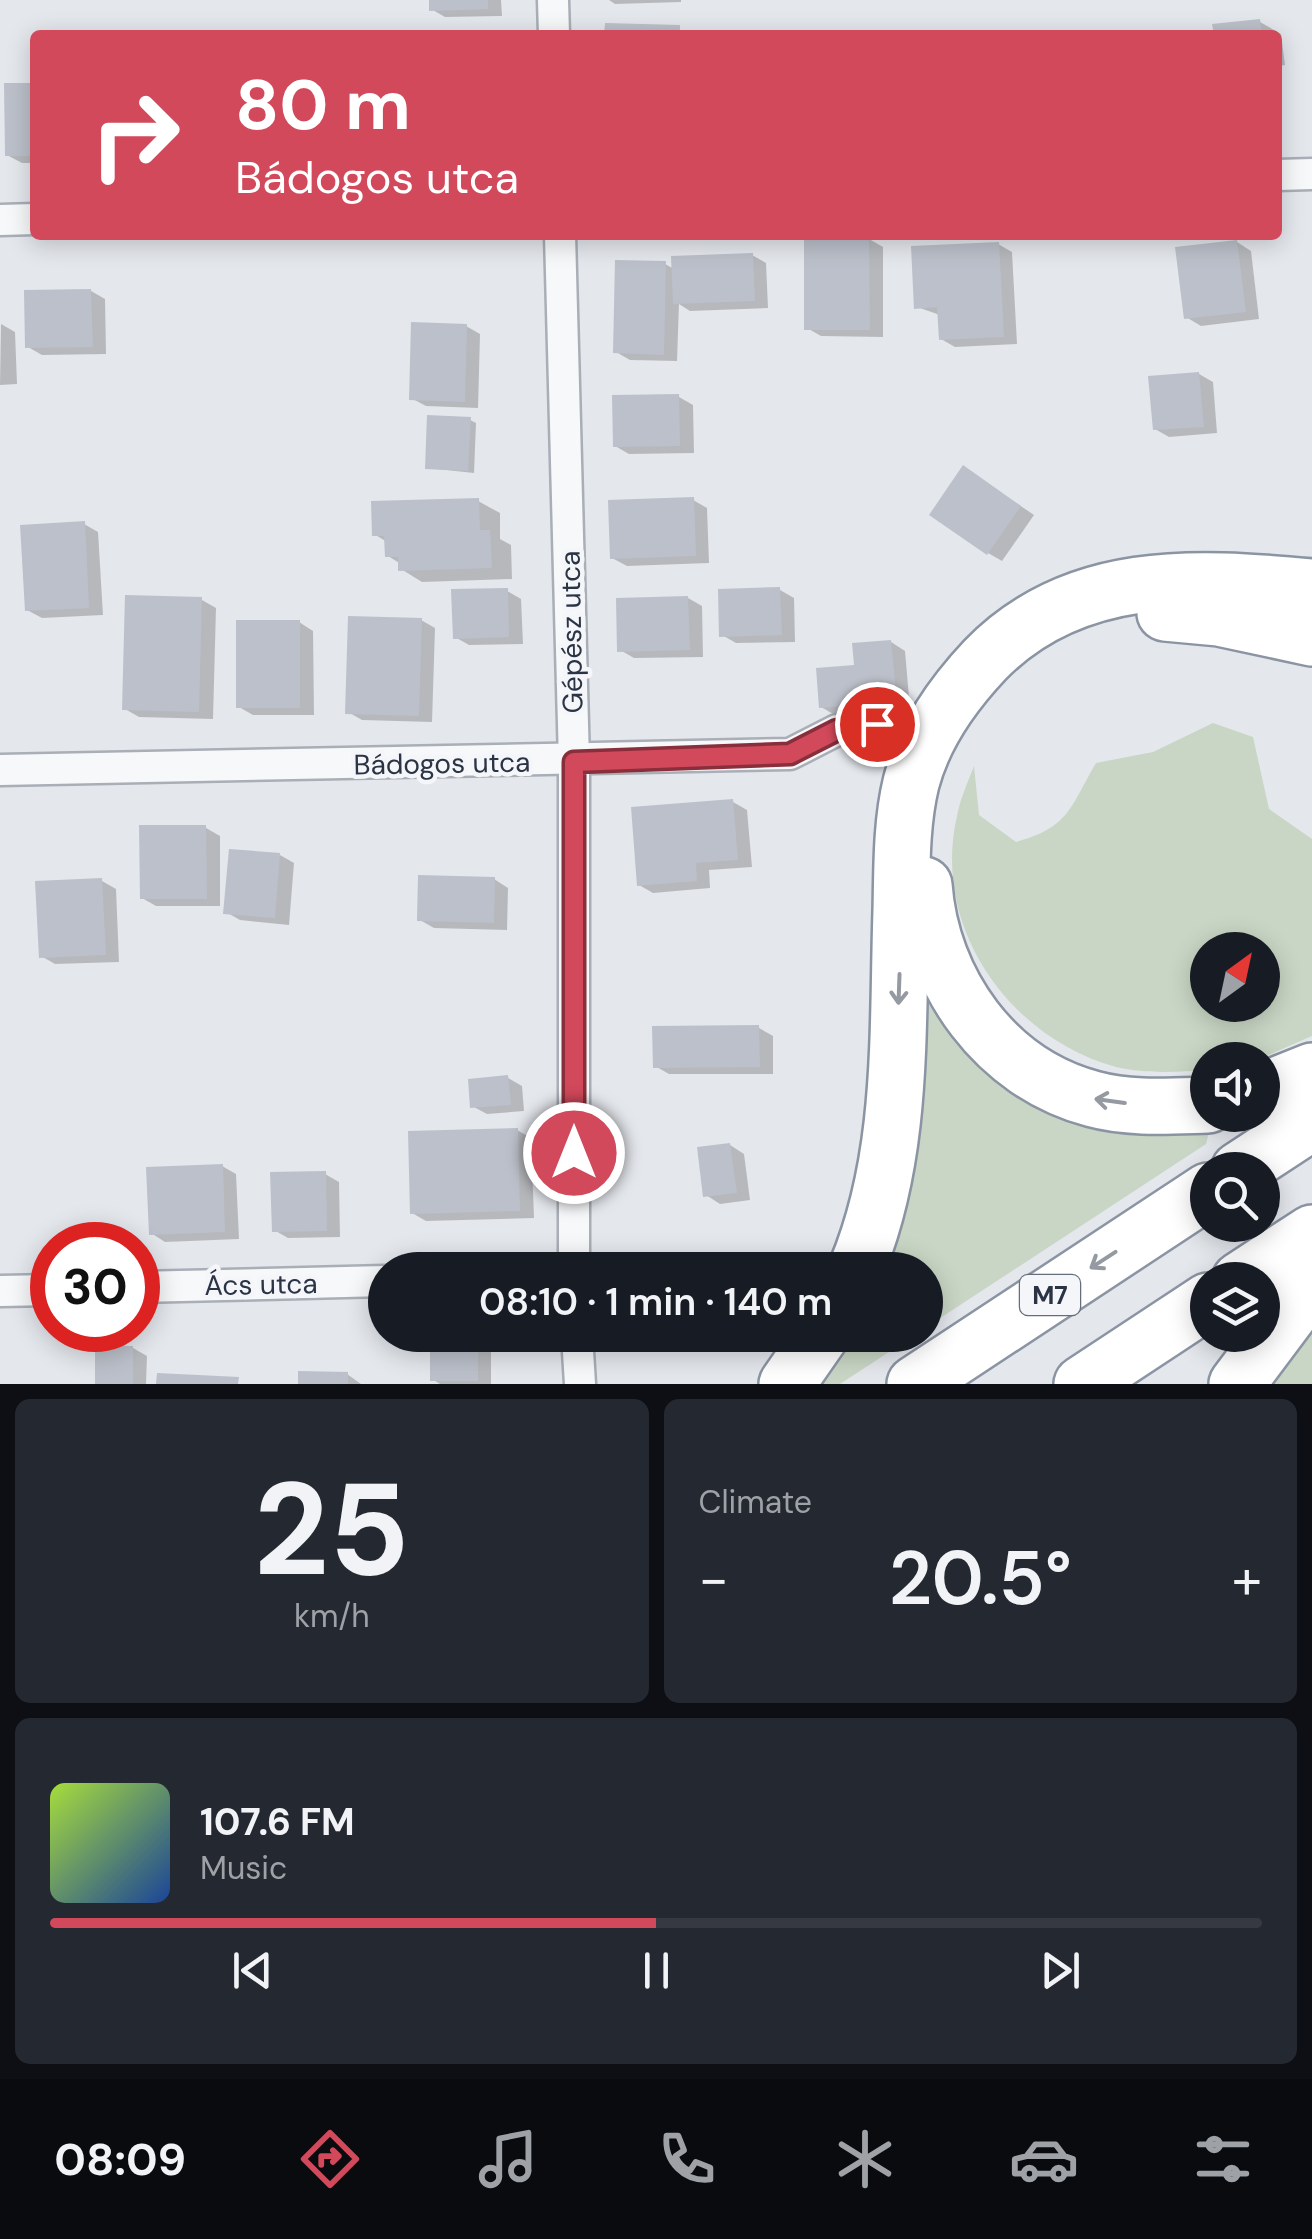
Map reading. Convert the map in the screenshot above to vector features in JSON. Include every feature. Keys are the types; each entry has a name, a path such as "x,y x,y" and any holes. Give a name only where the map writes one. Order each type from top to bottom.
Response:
{"highway":[{"path":"862,1252 881,1200 894,1130 903,849 911,783 935,725 1000,645 1051,608 1081,595 1135,584 1308,584"},
{"path":"1190,1105 1145,1106 1093,1099 1045,1080 1005,1052 972,1018 946,978 930,934 924,887 926,839 937,788 954,744 987,696 1033,655 1085,628 1137,614 1194,614 1312,638"},
{"path":"1260,627 1312,665"},
{"path":"1280,1084 1312,1071"},
{"path":"1266,1152 1312,1122"},
{"name":"M7","path":"915,1384 1190,1203"},
{"path":"1268,1262 1312,1233"},
{"path":"1237,1384 1312,1284"},
{"path":"1082,1384 1190,1314"},
{"path":"787,1384 809,1352"}],"street":[{"path":"554,0 554,30"},
{"path":"1282,175 1312,174"},
{"path":"0,220 30,219"},
{"name":"Gépész utca","path":"560,240 574,762 574,1252"},
{"name":"Bádogos utca","path":"0,770 574,762 790,754 837,730 877,724"},
{"name":"Ács utca","path":"160,1287 368,1281"},
{"path":"0,1291 30,1290"},
{"path":"578,1352 580,1384"}],"green space":[{"path":"1213,723 1253,737 1269,809 1312,839 1312,1036 1280,1050 1280,1042 1190,1042 1190,1071 1116,1067 1078,1052 1043,1031 1012,1004 987,973 968,937 956,898 952,858 958,810 974,766 979,815 1016,842 1058,822 1074,803 1096,763 1153,752"},
{"path":"924,997 950,1035 983,1068 1190,1122 1190,1132 1209,1132 1206,1144 943,1316 943,1252 878,1252"},
{"path":"1312,1327 1312,1384 1259,1384"},
{"path":"834,1352 889,1352 840,1384 814,1384"}],"building":[{"path":"429,0 488,0 488,9 429,11"},
{"path":"1260,19 1261,30 1213,30 1212,24"},
{"path":"605,23 680,25 680,30 604,30"},
{"path":"4,83 30,83 30,156 5,156"},
{"path":"804,240 869,240 870,330 804,330"},
{"path":"1237,240 1246,312 1184,319 1175,247"},
{"path":"999,242 1004,337 939,340 937,307 914,309 911,246"},
{"path":"753,253 755,301 673,304 671,256"},
{"path":"615,260 666,261 664,355 613,353"},
{"path":"91,289 93,347 25,348 24,290"},
{"path":"411,322 467,324 465,402 409,400"},
{"path":"1199,372 1204,427 1153,430 1148,376"},
{"path":"679,394 680,446 613,447 612,395"},
{"path":"427,415 471,417 468,471 425,469"},
{"path":"963,465 1021,506 987,555 929,515"},
{"path":"694,497 696,556 610,559 608,500"},
{"path":"479,498 480,530 490,530 492,568 398,571 398,557 385,557 384,536 372,536 371,501"},
{"path":"85,521 89,608 25,611 20,525"},
{"path":"780,587 782,635 719,637 718,589"},
{"path":"508,588 509,637 453,639 451,589"},
{"path":"125,595 202,597 199,712 122,710"},
{"path":"688,596 690,650 617,652 616,598"},
{"path":"348,616 422,618 419,716 345,714"},
{"path":"236,620 300,620 300,708 236,708"},
{"path":"891,640 897,702 819,708 816,668 854,665 852,643"},
{"path":"733,799 738,860 696,863 697,881 637,886 631,807"},
{"path":"139,825 206,825 207,899 140,899"},
{"path":"229,849 280,853 275,918 223,914"},
{"path":"418,875 495,877 494,923 417,921"},
{"path":"102,878 106,955 39,958 35,881"},
{"path":"759,1025 760,1067 653,1068 652,1026"},
{"path":"508,1075 511,1105 470,1108 468,1079"},
{"path":"518,1128 520,1211 410,1214 408,1131"},
{"path":"730,1143 737,1193 703,1197 697,1147"},
{"path":"223,1164 225,1232 160,1235 160,1222 148,1222 146,1167"},
{"path":"326,1171 327,1231 272,1232 270,1172"},
{"path":"95,1352 133,1352 133,1384 95,1384"},
{"path":"430,1352 478,1352 478,1381 430,1381"},
{"path":"298,1371 348,1372 348,1384 298,1384"},
{"path":"157,1373 239,1377 238,1384 156,1384"}],"route":[{"path":"574,1153 574,762 790,754 837,730 877,724"}]}
